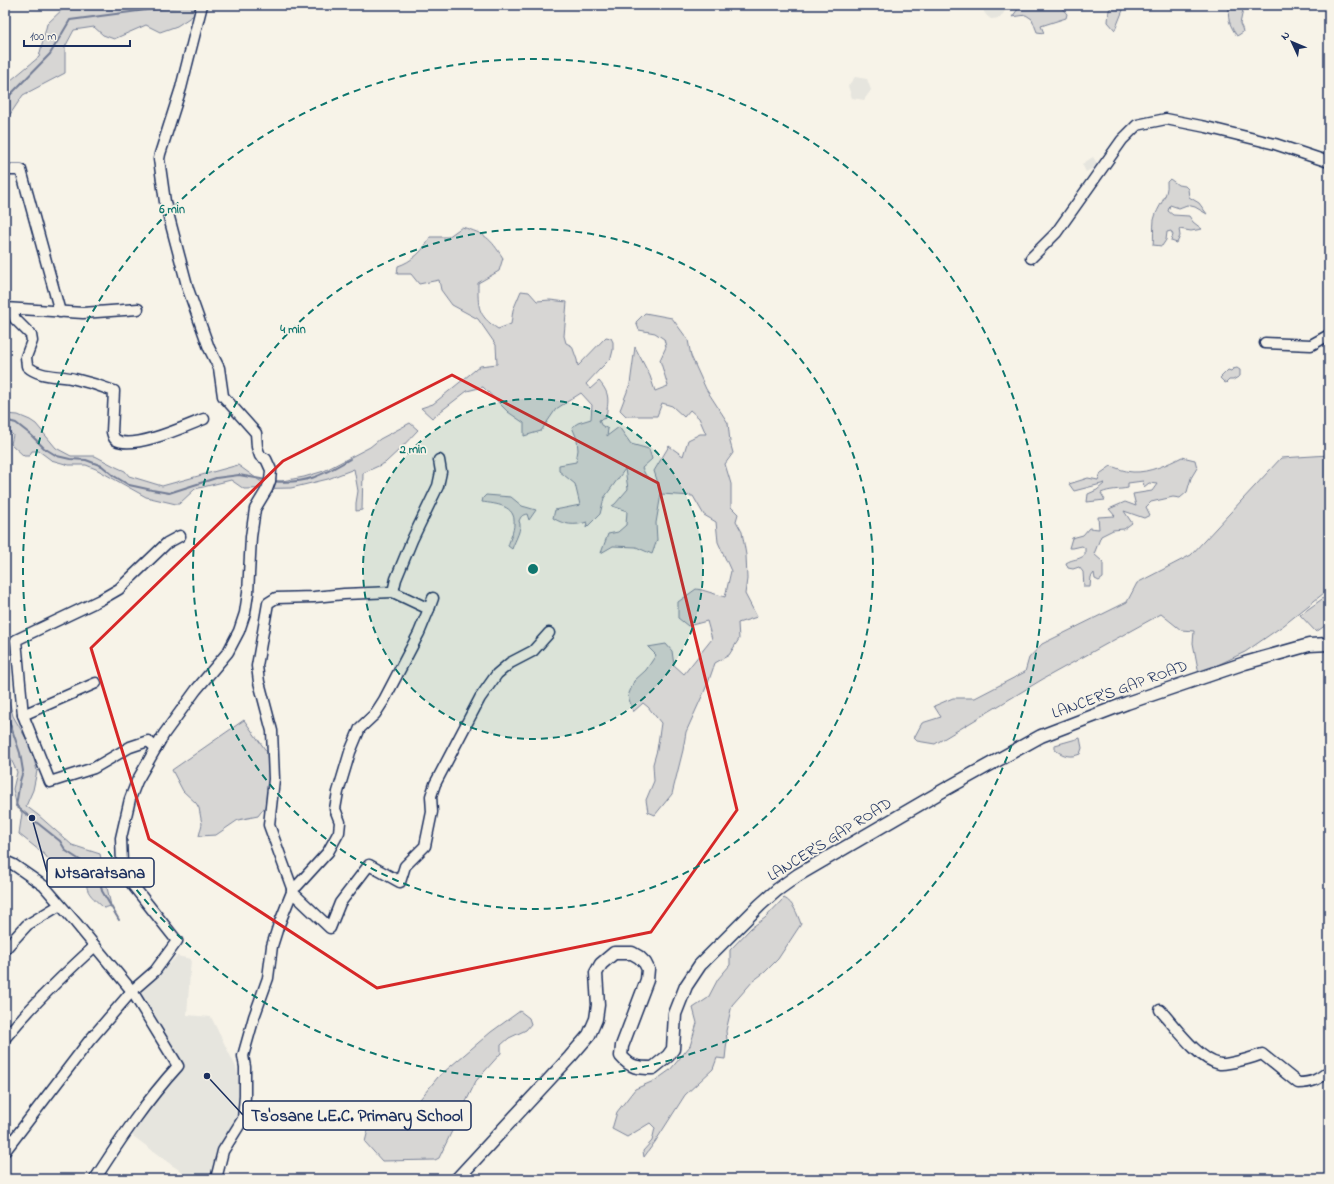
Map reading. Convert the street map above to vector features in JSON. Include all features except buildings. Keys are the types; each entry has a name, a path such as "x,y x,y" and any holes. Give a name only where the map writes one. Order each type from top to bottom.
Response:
{"main road":[{"name":"LANCER'S GAP ROAD","path":"457,1179 589,1035 596,1019 598,1004 596,973 601,964 614,953 632,953 642,960 648,969 646,980 622,1046 621,1056 626,1062 635,1067 653,1068 668,1056 673,1049 675,1014 686,986 700,965 760,905 777,890 798,875 944,790 1041,736 1127,703 1245,663 1309,644 1329,644"}],"street":[{"path":"5,1151 89,1041 132,991 155,971 177,941 131,883 122,864 120,838 130,799 137,781 164,734 196,690 228,652 239,631 245,613 248,593 251,537 255,509 267,489 270,480 271,470 266,460 260,456 257,448 256,433 223,396 219,368 209,348 188,289 165,202 159,159 181,88 202,5"},
{"path":"1031,258 1056,233 1122,140 1137,125 1166,119 1275,144 1329,162"},
{"path":"5,170 21,170 60,312"},
{"path":"8,309 82,313 138,309"},
{"path":"8,309 31,336 32,341 26,357 27,366 32,371 42,374 74,378 114,391 112,432 116,440 126,443 146,440 172,432 204,419"},
{"path":"1265,343 1311,345 1329,335"},
{"path":"393,592 396,578 412,540 438,486 441,472 439,460"},
{"path":"156,748 148,741 130,747 94,768 50,782 22,715 16,640 100,600 118,589 167,543 180,536"},
{"path":"429,608 393,592 276,598 268,603 257,666 259,682 272,731 274,778 269,825 292,890 330,928 340,903 369,865 400,882 405,866 425,846 429,834 432,812 431,796 435,784 480,698 503,668 533,651 549,633"},
{"path":"216,1179 223,1151 243,1118 245,1074 243,1056 254,1017 268,978 272,946 278,926 292,890 328,852 339,832 340,822 335,809 338,792 350,752 360,728 375,714 384,700 419,633 433,598"},
{"path":"22,715 96,683"},
{"path":"5,861 14,865 44,886 95,946 132,991 178,1066 158,1088 122,1137 95,1179"},
{"path":"5,949 27,925 60,905"},
{"path":"5,1038 56,981 95,946"},
{"path":"1160,1010 1172,1022 1186,1040 1207,1058 1220,1064 1262,1054 1298,1083 1310,1083 1329,1071"}],"highlighted area":[{"path":"452,375 658,483 737,810 651,932 377,988 149,839 91,648 283,461"}],"shaded area":[{"path":"67,5 80,8 102,5 197,5 194,15 177,26 160,32 146,25 114,39 103,35 94,27 74,30 65,47 65,73 23,95 5,122 5,85 39,57 47,24"},
{"path":"983,5 1005,5 1005,11 1000,18 991,19 984,12"},
{"path":"1021,5 1059,5 1067,14 1066,18 1041,26 1044,33 1037,32 1032,19 1026,15 1012,17"},
{"path":"1113,5 1125,5 1115,30 1108,22 1109,10"},
{"path":"1230,5 1244,5 1240,24 1243,32 1237,36 1229,21 1228,14"},
{"path":"855,77 867,79 871,90 864,100 852,98 848,86"},
{"path":"1093,157 1098,165 1086,172 1082,164"},
{"path":"1170,179 1178,185 1185,186 1188,189 1189,197 1199,203 1207,214 1195,207 1187,205 1179,208 1170,205 1168,211 1173,215 1189,216 1193,222 1202,229 1191,231 1179,229 1180,236 1177,243 1171,241 1173,235 1171,231 1167,232 1166,240 1162,246 1153,245 1154,220 1165,197 1167,182"},
{"path":"462,227 477,232 491,241 503,258 499,271 478,283 480,310 482,315 491,324 498,329 511,324 513,310 521,291 529,292 537,301 550,300 567,302 564,336 566,343 572,346 578,366 606,337 611,338 613,342 613,350 611,358 586,384 590,389 599,381 607,394 606,418 599,420 601,425 608,429 607,436 619,427 631,444 649,449 652,459 642,468 646,476 658,483 654,471 669,446 683,456 688,440 700,434 706,434 699,418 690,410 684,417 672,406 662,403 657,416 626,416 620,410 630,384 635,347 650,376 655,391 668,386 660,360 666,347 664,339 655,333 639,330 636,322 645,313 672,318 688,340 691,356 706,389 728,423 733,453 725,464 731,484 731,507 738,514 736,521 742,532 746,555 747,579 745,594 757,617 738,623 739,639 729,655 715,663 708,683 686,732 672,794 655,815 648,812 646,800 654,781 653,764 657,750 661,723 643,703 633,712 628,696 634,681 646,670 656,655 648,647 666,644 672,651 674,665 684,674 712,639 707,621 688,626 678,618 678,602 696,589 725,597 731,571 718,542 716,522 704,515 693,496 661,494 656,523 657,540 652,554 636,547 613,546 601,553 608,534 618,532 626,525 627,511 612,506 628,489 625,469 604,498 600,514 586,528 587,522 570,524 553,518 555,510 580,505 575,484 559,471 559,465 576,462 578,450 577,439 572,427 578,423 591,419 592,405 581,393 556,409 541,431 524,436 524,423 508,412 483,387 467,391 432,418 421,408 433,404 480,366 497,364 496,345 478,319 452,305 441,290 439,280 419,284 411,274 397,274 398,266 408,262 417,255 428,242 430,237 448,237"},
{"path":"1237,368 1240,370 1240,376 1233,380 1229,380 1226,383 1220,378 1228,370 1231,371"},
{"path":"5,414 18,415 30,420 36,424 56,448 71,456 95,456 125,471 129,476 162,486 238,465 260,481 282,481 304,477 324,471 370,447 380,439 410,423 418,430 385,463 363,473 362,510 356,511 358,491 354,469 328,479 291,488 244,489 231,480 195,489 179,504 146,497 86,465 69,465 51,460 39,451 32,451 29,456 24,456 11,444 13,435 5,429"},
{"path":"1329,455 1329,589 1284,625 1245,652 1199,674 1193,643 1194,631 1181,630 1161,614 1043,679 935,744 917,741 914,738 922,723 941,717 934,706 953,698 975,698 1025,672 1029,658 1042,644 1127,602 1137,583 1191,555 1281,458"},
{"path":"1182,457 1195,460 1197,468 1191,478 1187,492 1180,498 1173,497 1151,502 1146,507 1150,515 1144,518 1124,511 1132,523 1124,529 1113,530 1101,536 1094,554 1103,562 1103,578 1099,581 1095,579 1094,573 1091,577 1090,587 1084,587 1083,572 1079,567 1073,569 1068,568 1066,563 1085,555 1085,548 1082,546 1069,548 1072,538 1083,535 1089,528 1099,529 1098,517 1115,516 1109,509 1125,502 1136,506 1133,494 1152,491 1157,484 1149,483 1144,487 1143,481 1128,483 1128,488 1101,493 1105,500 1087,502 1088,494 1097,490 1105,483 1074,491 1069,484 1088,478 1098,480 1101,473 1111,466 1127,471 1139,472 1158,468"},
{"path":"486,495 511,497 522,506 536,510 529,520 527,514 520,518 519,531 512,549 508,546 514,527 514,518 512,513 508,509 499,505 482,502"},
{"path":"1329,594 1329,623 1316,632 1300,615"},
{"path":"5,686 13,716 31,747 37,771 33,790 26,806 72,845 100,854 111,906 104,908 88,892 86,883 87,869 55,868 45,855 19,834 22,813 16,803 13,789 17,772 8,753 5,753"},
{"path":"244,720 267,752 270,766 267,804 258,816 238,820 216,835 199,836 202,824 199,808 196,803 183,791 172,770"},
{"path":"1080,738 1082,748 1080,754 1067,756 1055,750 1055,745"},
{"path":"784,898 793,906 801,924 778,959 753,981 732,1005 726,1031 727,1040 725,1059 717,1058 713,1069 685,1095 644,1157 643,1151 652,1141 655,1128 650,1123 627,1137 612,1129 617,1112 635,1089 656,1080 670,1070 690,1046 697,1023 693,1008 708,998 718,979 730,965 730,950 751,928 765,918"},
{"path":"177,956 191,959 187,1015 211,1017 236,1067 240,1084 241,1104 237,1127 211,1179 193,1179 129,1133 153,1100 183,1067 165,1043 157,1029 141,993"},
{"path":"520,1011 529,1018 531,1024 526,1030 509,1038 501,1045 501,1053 476,1081 439,1158 435,1160 382,1161 365,1142 369,1126 412,1109 438,1077 491,1032"}],"waterway":[{"path":"5,98 11,94 50,54 70,20 184,5"},
{"path":"5,420 16,423 44,448 57,456 86,460 102,466 114,476 129,485 169,493 216,478 239,475 266,480"},
{"path":"272,481 294,482 313,478 350,459"},
{"path":"5,709 20,753 23,771 16,806 60,841 66,851 86,864 99,876 102,891 119,920"}],"place":[{"name":"Ntsaratsana","path":"32,818"},
{"name":"Ts'osane L.E.C. Primary School","path":"207,1076"}]}
